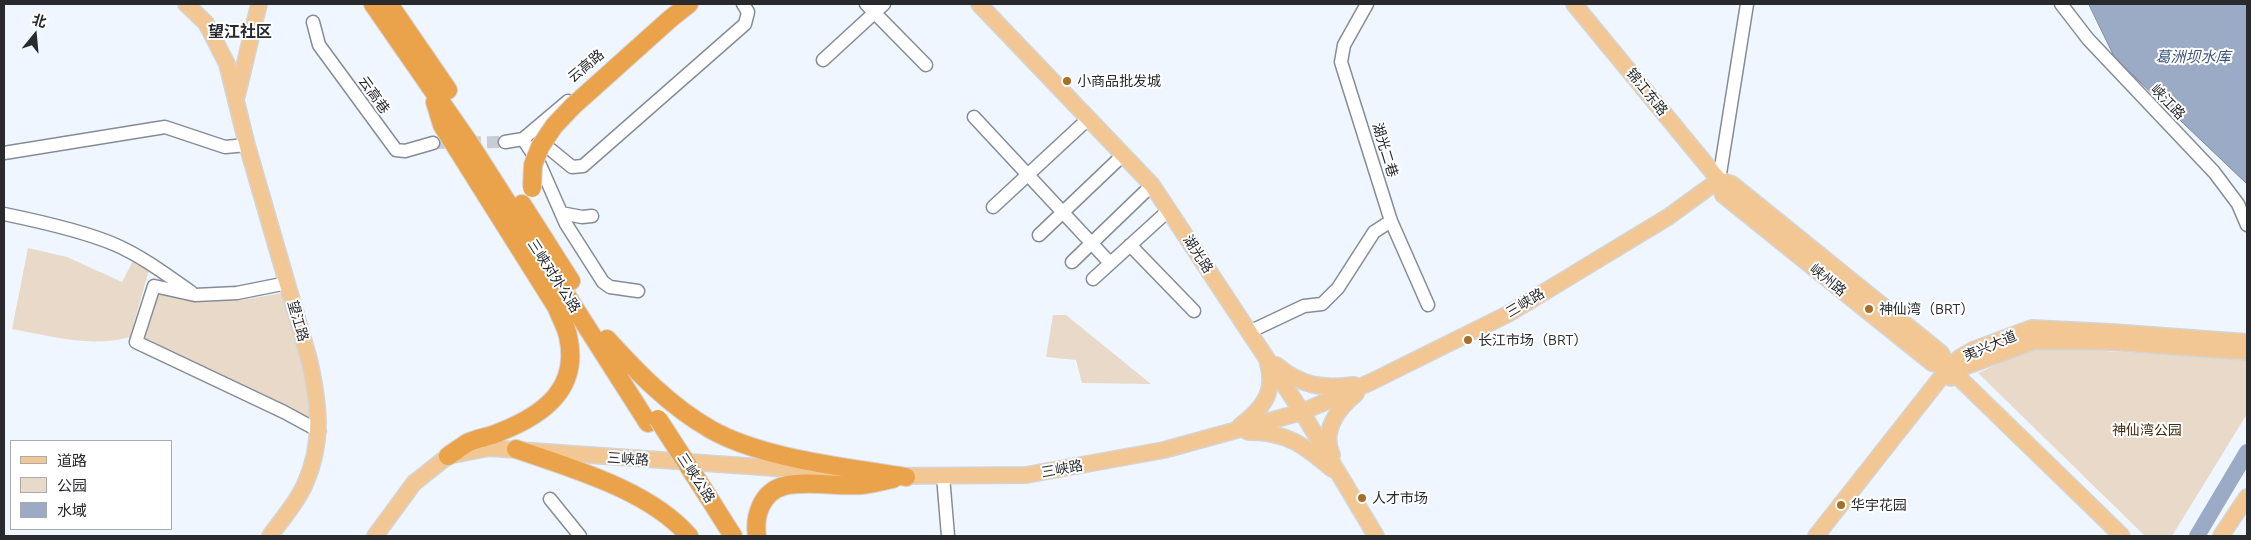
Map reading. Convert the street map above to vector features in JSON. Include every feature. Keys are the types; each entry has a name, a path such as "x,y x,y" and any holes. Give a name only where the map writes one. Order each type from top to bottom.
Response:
{"highway":[{"name":"三峡对外公路","path":"373,4 429,84 653,421"},
{"name":"三峡对外公路","path":"389,4 548,243 607,339 653,421"},
{"path":"548,243 534,205 532,188 534,165 540,147 554,126 573,106 689,4"},
{"path":"429,84 442,125 557,308 568,335 570,348 570,361 563,387 544,409 500,432 468,443 448,456"},
{"path":"607,339 640,374 666,397 695,419 727,437 802,459 906,477"},
{"name":"三峡公路","path":"653,421 703,499 733,536"},
{"path":"516,449 647,500 669,516 689,536"},
{"path":"757,536 758,511 766,498 784,486 862,485 906,477"},
{"name":"三峡公路","path":"703,499 719,536"}],"main road":[{"name":"望江路","path":"186,4 206,23 227,64 247,145 317,394 319,431 314,458 304,486 270,536"},
{"path":"236,100 259,4"},
{"name":"湖光路","path":"979,4 1152,185 1302,412 1376,536"},
{"name":"锦江东路","path":"1574,4 1719,180"},
{"name":"峡州路","path":"1719,180 1732,184 1941,353 1952,371 2122,536"},
{"name":"三峡路","path":"375,536 414,483 448,456 489,448 906,477 1026,475 1164,450 1232,432 1302,412 1371,382 1508,314 1668,217 1719,180"},
{"name":"夷兴大道","path":"1827,536 1952,371 1959,358 1973,350 2032,328 2247,342"},
{"name":"夷兴大道","path":"1816,536 1952,371 2035,341 2111,342 2247,352"},
{"path":"1265,356 1290,377 1312,386 1336,387 1371,382"},
{"path":"1232,432 1254,416 1268,398 1272,378 1265,356"},
{"path":"1341,477 1329,450 1330,426 1343,404 1371,382"},
{"path":"1232,432 1264,431 1288,437 1310,451 1341,477"},
{"path":"2221,536 2247,497"}],"street":[{"name":"云高路","path":"523,139 683,4"},
{"path":"550,149 572,167 583,166 745,24 748,12 743,4"},
{"name":"湖光二巷","path":"1367,4 1344,45 1342,62 1391,221 1428,305"},
{"path":"1719,180 1747,4"},
{"name":"峡江路","path":"2061,4 2088,39 2214,172 2238,204 2247,225"},
{"path":"824,60 875,7 926,65"},
{"name":"云高巷","path":"314,22 319,45 396,150 405,151 433,143"},
{"path":"974,117 1110,263"},
{"path":"993,207 1088,118"},
{"path":"4,153 165,127 225,147 247,145"},
{"path":"505,142 516,142 523,139 540,165 566,224 606,285 638,291"},
{"path":"1039,235 1124,155"},
{"path":"1072,262 1152,185"},
{"path":"1093,279 1168,210"},
{"path":"561,213 582,217 592,216"},
{"path":"4,214 66,229 115,245 162,271 196,295"},
{"path":"1249,332 1304,306 1322,304 1338,288 1374,232 1391,221"},
{"path":"1130,245 1194,311"},
{"path":"287,283 236,293 196,295 154,286 136,342 284,412 319,431"},
{"path":"943,476 948,536"},
{"path":"550,499 580,536"}],"green space":[{"path":"28,248 67,257 122,282 133,261 149,270 130,337 100,341 71,340 12,329"},
{"path":"282,293 317,420 315,423 290,407 145,339 159,294 196,302 242,300"},
{"path":"1053,315 1066,315 1151,384 1082,383 1076,360 1046,357"},
{"name":"神仙湾公园","path":"2042,348 2247,358 2247,414 2172,536 2145,536 1978,373 2015,356"}],"water":[{"name":"葛洲坝水库","path":"2089,4 2247,4 2247,184 2115,58"}],"waterway":[{"path":"2197,536 2247,452"}],"tunnel":[{"path":"433,143 505,142"}],"place":[{"name":"小商品批发城","path":"1067,81"},
{"name":"神仙湾（BRT）","path":"1869,309"},
{"name":"长江市场（BRT）","path":"1468,340"},
{"name":"人才市场","path":"1362,498"},
{"name":"华宇花园","path":"1841,505"}],"district":[{"name":"望江社区","path":"240,32"}]}
